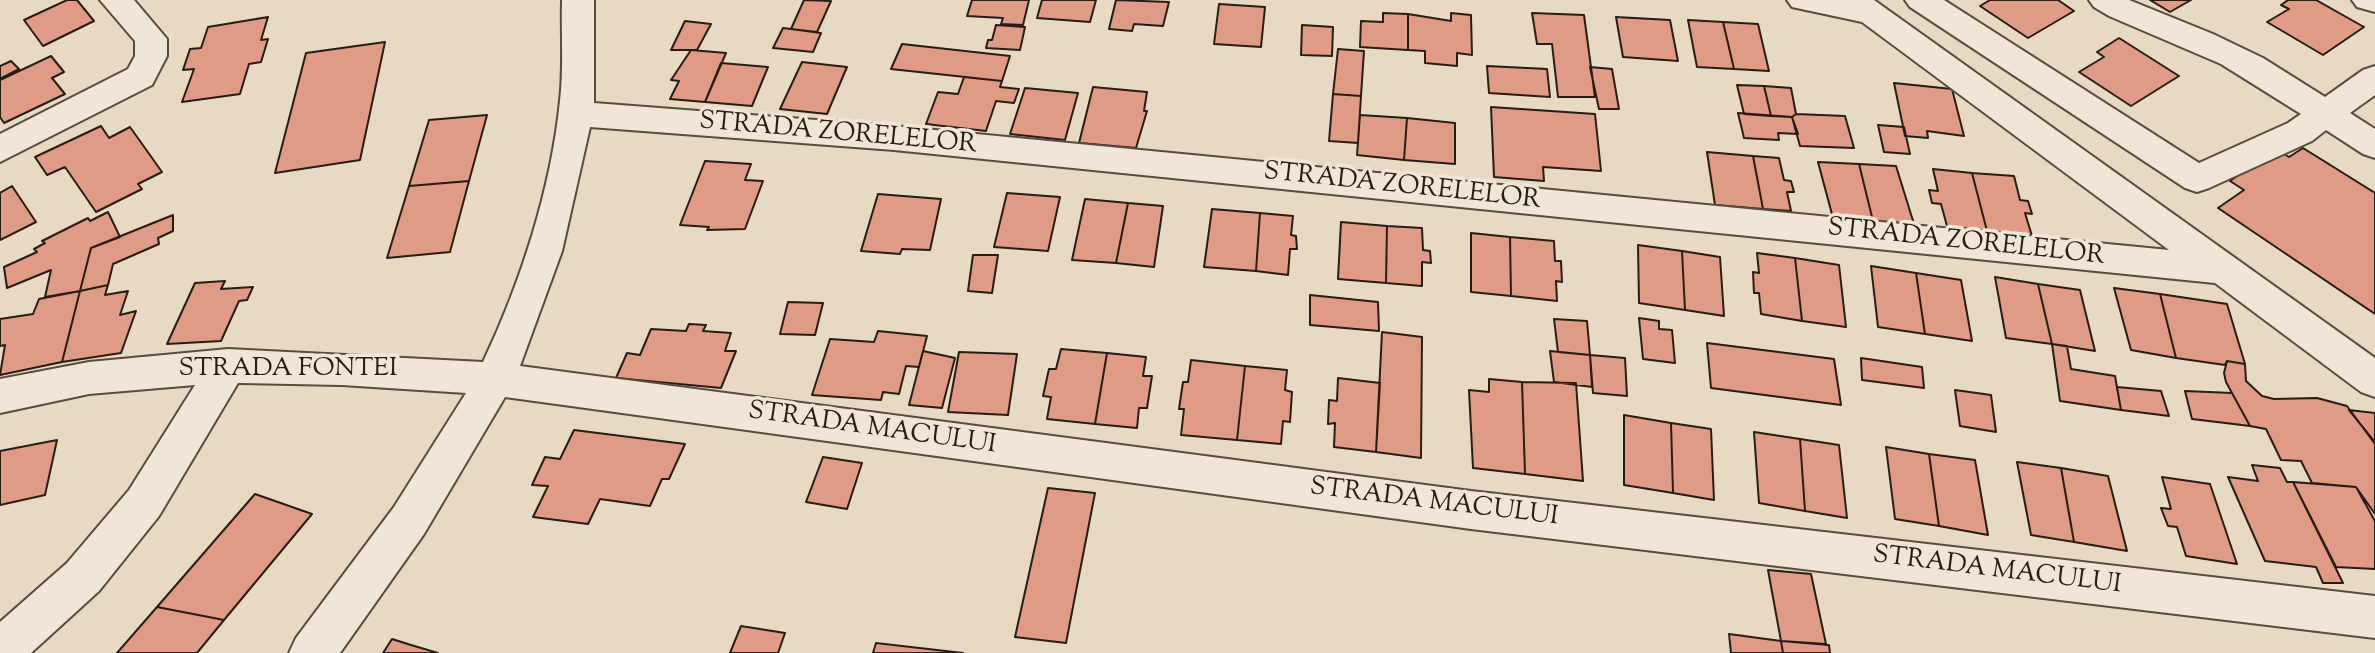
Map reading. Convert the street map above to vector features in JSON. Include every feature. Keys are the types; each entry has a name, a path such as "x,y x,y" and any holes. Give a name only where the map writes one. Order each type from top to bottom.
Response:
{"street":[{"path":"0,149 140,77 151,56 150,39 116,0"},
{"path":"312,653 428,493 495,379 526,300 556,208 576,114 578,0"},
{"path":"1803,0 1861,6 2228,270 2375,380"},
{"path":"1921,0 2196,179 2301,132 2375,78"},
{"path":"2105,0 2134,18 2177,32 2233,56 2375,145"},
{"path":"2368,0 2375,2"},
{"name":"STRADA ZORELELOR","path":"576,114 894,138 2228,270"},
{"path":"0,651 83,577 144,503 228,365"},
{"name":"STRADA FONTEI","path":"0,396 88,378 228,365 368,367 495,379"},
{"name":"STRADA MACULUI","path":"495,379 1457,508 2375,617"}],"building":[{"path":"67,0 77,0 94,21 43,46 24,20"},
{"path":"804,0 831,1 817,32 791,29"},
{"path":"972,0 1029,0 1023,25 1001,24 1003,18 967,16"},
{"path":"1042,0 1096,0 1090,22 1037,18"},
{"path":"1116,0 1169,2 1163,26 1134,24 1132,31 1109,29"},
{"path":"1990,0 2058,0 2074,11 2028,38 1980,6"},
{"path":"2150,0 2191,0 2170,12"},
{"path":"2288,0 2316,0 2364,27 2323,55 2267,22 2289,9 2281,5"},
{"path":"1219,4 1265,7 1261,47 1214,44"},
{"path":"1383,13 1408,14 1408,50 1360,47 1361,21 1383,22"},
{"path":"1451,13 1471,15 1472,55 1457,53 1457,66 1425,63 1425,51 1408,50 1408,14 1451,21"},
{"path":"1532,13 1584,15 1595,97 1558,97 1552,44 1537,44"},
{"path":"268,17 261,40 268,39 261,62 249,64 240,94 182,102 194,69 183,70 190,49 201,48 208,27"},
{"path":"1616,17 1670,20 1678,61 1623,57"},
{"path":"1688,20 1723,22 1734,69 1697,67"},
{"path":"685,21 711,24 697,50 671,50"},
{"path":"1723,22 1758,24 1769,71 1734,69"},
{"path":"996,25 1025,27 1020,50 986,48 988,40 992,40"},
{"path":"1302,25 1333,27 1332,56 1301,55"},
{"path":"783,28 821,33 813,52 773,48"},
{"path":"2119,38 2179,76 2131,106 2079,72 2104,57 2097,52"},
{"path":"385,42 360,160 275,173 306,53"},
{"path":"902,44 1010,56 1002,81 891,69"},
{"path":"1338,49 1364,51 1361,96 1333,94"},
{"path":"691,50 726,53 705,102 670,99 679,81 671,80"},
{"path":"51,56 64,72 52,78 65,94 4,123 0,117 0,80"},
{"path":"11,61 19,69 0,79 0,66"},
{"path":"802,62 847,67 827,114 780,109"},
{"path":"721,63 768,67 752,106 705,102"},
{"path":"1487,66 1547,69 1550,97 1489,93"},
{"path":"1590,67 1612,69 1619,109 1599,109"},
{"path":"964,77 1002,81 1000,87 1019,89 1014,103 996,101 986,131 926,124 938,92 958,94"},
{"path":"1894,83 1952,89 1964,136 1927,131 1928,138 1905,136"},
{"path":"1737,85 1764,86 1771,116 1744,114"},
{"path":"1764,86 1791,88 1796,114 1792,117 1771,116"},
{"path":"1093,87 1147,92 1144,111 1147,111 1136,148 1079,143"},
{"path":"1025,88 1078,93 1065,140 1010,134"},
{"path":"1333,94 1361,96 1358,143 1329,141"},
{"path":"1491,107 1595,114 1601,171 1543,167 1544,181 1494,177"},
{"path":"1738,113 1792,117 1798,134 1778,133 1779,140 1744,138"},
{"path":"1796,114 1845,116 1854,148 1800,146 1792,117"},
{"path":"487,115 469,181 409,186 429,120"},
{"path":"1360,115 1407,118 1404,160 1357,155"},
{"path":"1407,118 1455,123 1455,164 1404,160"},
{"path":"1878,125 1904,127 1910,154 1884,152"},
{"path":"101,126 109,138 130,127 162,172 138,184 142,189 96,212 65,167 47,175 35,157"},
{"path":"2303,148 2375,193 2375,314 2218,208 2244,190 2230,181 2276,149 2289,157"},
{"path":"1707,152 1753,156 1763,209 1715,205"},
{"path":"1753,156 1779,158 1784,180 1791,181 1794,192 1787,192 1791,211 1763,209"},
{"path":"705,161 751,164 745,180 763,181 745,229 707,230 709,227 680,225"},
{"path":"1818,162 1859,164 1873,221 1833,218"},
{"path":"1859,164 1896,166 1914,224 1873,221"},
{"path":"1933,169 1972,173 1987,231 1947,226 1941,204 1932,203 1929,190 1938,191"},
{"path":"1972,173 2014,176 2020,200 2028,201 2032,214 2025,213 2032,236 1987,231"},
{"path":"469,181 450,252 387,258 409,186"},
{"path":"12,186 36,222 0,240 0,193"},
{"path":"1007,193 1060,197 1048,251 994,247"},
{"path":"878,194 941,199 930,250 902,249 900,254 861,251"},
{"path":"1085,199 1128,203 1116,263 1072,260"},
{"path":"1128,203 1163,206 1154,267 1116,263"},
{"path":"1212,209 1260,213 1256,271 1204,267"},
{"path":"108,212 120,237 91,248 80,291 45,297 51,270 7,288 4,267 37,252 34,249 45,243 42,241 88,218 90,221"},
{"path":"1260,213 1293,216 1291,235 1296,236 1297,249 1290,249 1288,275 1256,271"},
{"path":"173,215 173,231 158,238 159,244 113,264 108,285 80,291 91,248"},
{"path":"1341,222 1387,226 1386,283 1338,279"},
{"path":"1387,226 1422,228 1423,250 1430,251 1431,263 1422,262 1422,286 1386,283"},
{"path":"1471,233 1510,237 1511,296 1471,292"},
{"path":"1510,237 1554,241 1555,261 1561,261 1562,282 1556,281 1557,301 1511,296"},
{"path":"1638,245 1682,251 1685,310 1639,303"},
{"path":"1682,251 1720,257 1724,316 1685,310"},
{"path":"1757,253 1795,258 1802,321 1761,314 1759,293 1754,293 1753,272 1759,273"},
{"path":"973,255 998,255 992,293 968,291"},
{"path":"1795,258 1839,265 1846,327 1802,321"},
{"path":"1871,266 1916,273 1925,334 1878,327"},
{"path":"1916,273 1961,280 1972,341 1925,334"},
{"path":"1995,277 2038,284 2052,344 2006,338"},
{"path":"225,281 221,289 253,287 247,300 239,301 221,341 167,344 195,283"},
{"path":"2038,284 2080,290 2095,351 2052,344"},
{"path":"108,285 105,295 128,291 120,315 136,311 121,353 62,362 80,291"},
{"path":"2114,288 2160,294 2176,358 2131,350"},
{"path":"80,291 62,362 0,375 5,345 0,346 0,319 33,314 39,299"},
{"path":"2160,294 2227,304 2245,364 2227,361 2225,365 2176,358"},
{"path":"1310,295 1378,302 1379,331 1310,325"},
{"path":"788,302 823,303 815,335 780,334"},
{"path":"1639,318 1659,321 1659,329 1672,330 1675,363 1643,359"},
{"path":"1554,319 1587,321 1590,355 1558,352"},
{"path":"689,324 706,325 703,331 731,333 725,351 736,351 721,388 616,378 627,353 640,355 651,329 686,331"},
{"path":"878,331 927,336 919,367 906,366 899,394 883,392 881,400 812,395 830,339 874,342"},
{"path":"1382,332 1422,337 1421,458 1376,452"},
{"path":"1707,343 1834,359 1841,405 1711,388"},
{"path":"2052,344 2067,346 2071,369 2115,376 2121,410 2060,401"},
{"path":"1061,349 1107,353 1095,424 1047,419 1051,397 1043,396 1049,369 1056,369"},
{"path":"923,351 955,358 942,408 909,405"},
{"path":"1550,351 1590,355 1592,387 1554,382"},
{"path":"959,352 1017,354 1008,415 948,412"},
{"path":"1107,353 1146,357 1143,376 1152,376 1147,408 1139,408 1137,428 1095,424"},
{"path":"1590,355 1625,358 1627,396 1593,393"},
{"path":"1861,358 1922,367 1924,388 1862,380"},
{"path":"1191,360 1245,366 1237,440 1181,435 1184,409 1179,409 1183,382 1188,382"},
{"path":"2227,361 2245,364 2246,381 2262,396 2274,399 2317,398 2347,406 2375,444 2375,514 2356,487 2312,483 2301,461 2281,460 2266,429 2250,426 2226,382 2224,373"},
{"path":"1245,366 1287,370 1285,390 1292,392 1290,422 1283,421 1281,444 1237,440"},
{"path":"1338,378 1380,383 1376,452 1334,447 1335,423 1328,424 1329,400 1337,401"},
{"path":"1489,379 1522,382 1525,474 1473,468 1469,390 1489,392"},
{"path":"1522,382 1576,383 1583,481 1525,474"},
{"path":"2117,387 2161,391 2169,416 2121,410"},
{"path":"1955,390 1991,395 1996,432 1960,426"},
{"path":"2185,391 2232,393 2250,426 2192,419"},
{"path":"2349,410 2375,413 2375,444 2374,441"},
{"path":"1624,415 1671,423 1673,493 1624,485"},
{"path":"1671,423 1711,429 1714,500 1673,493"},
{"path":"574,430 685,444 669,479 662,479 650,506 600,499 588,524 533,517 548,486 532,485 545,457 560,459"},
{"path":"1754,432 1800,439 1805,511 1759,503"},
{"path":"1800,439 1839,445 1847,518 1805,511"},
{"path":"57,440 45,495 0,505 0,451"},
{"path":"1886,447 1929,454 1939,526 1895,519"},
{"path":"1929,454 1975,460 1988,535 1939,526"},
{"path":"823,457 862,463 847,509 806,502"},
{"path":"2017,462 2061,468 2074,542 2031,535"},
{"path":"2252,465 2280,468 2287,482 2293,482 2343,583 2323,583 2316,567 2265,561 2228,477 2258,481"},
{"path":"2061,468 2108,476 2127,551 2074,542"},
{"path":"2162,477 2210,484 2237,564 2186,556 2177,527 2168,526 2161,508 2171,509"},
{"path":"2293,482 2356,487 2375,521 2375,569 2336,567"},
{"path":"1048,488 1095,493 1066,643 1015,637"},
{"path":"255,494 312,514 224,620 157,607"},
{"path":"1768,570 1811,574 1826,644 1781,641"},
{"path":"157,607 224,620 197,653 117,653"},
{"path":"741,626 785,633 778,653 730,653"},
{"path":"1729,634 1781,641 1783,653 1731,653"},
{"path":"392,639 411,645 438,653 383,653"},
{"path":"1781,641 1829,645 1830,653 1783,653"},
{"path":"876,643 963,653 873,653"}]}
